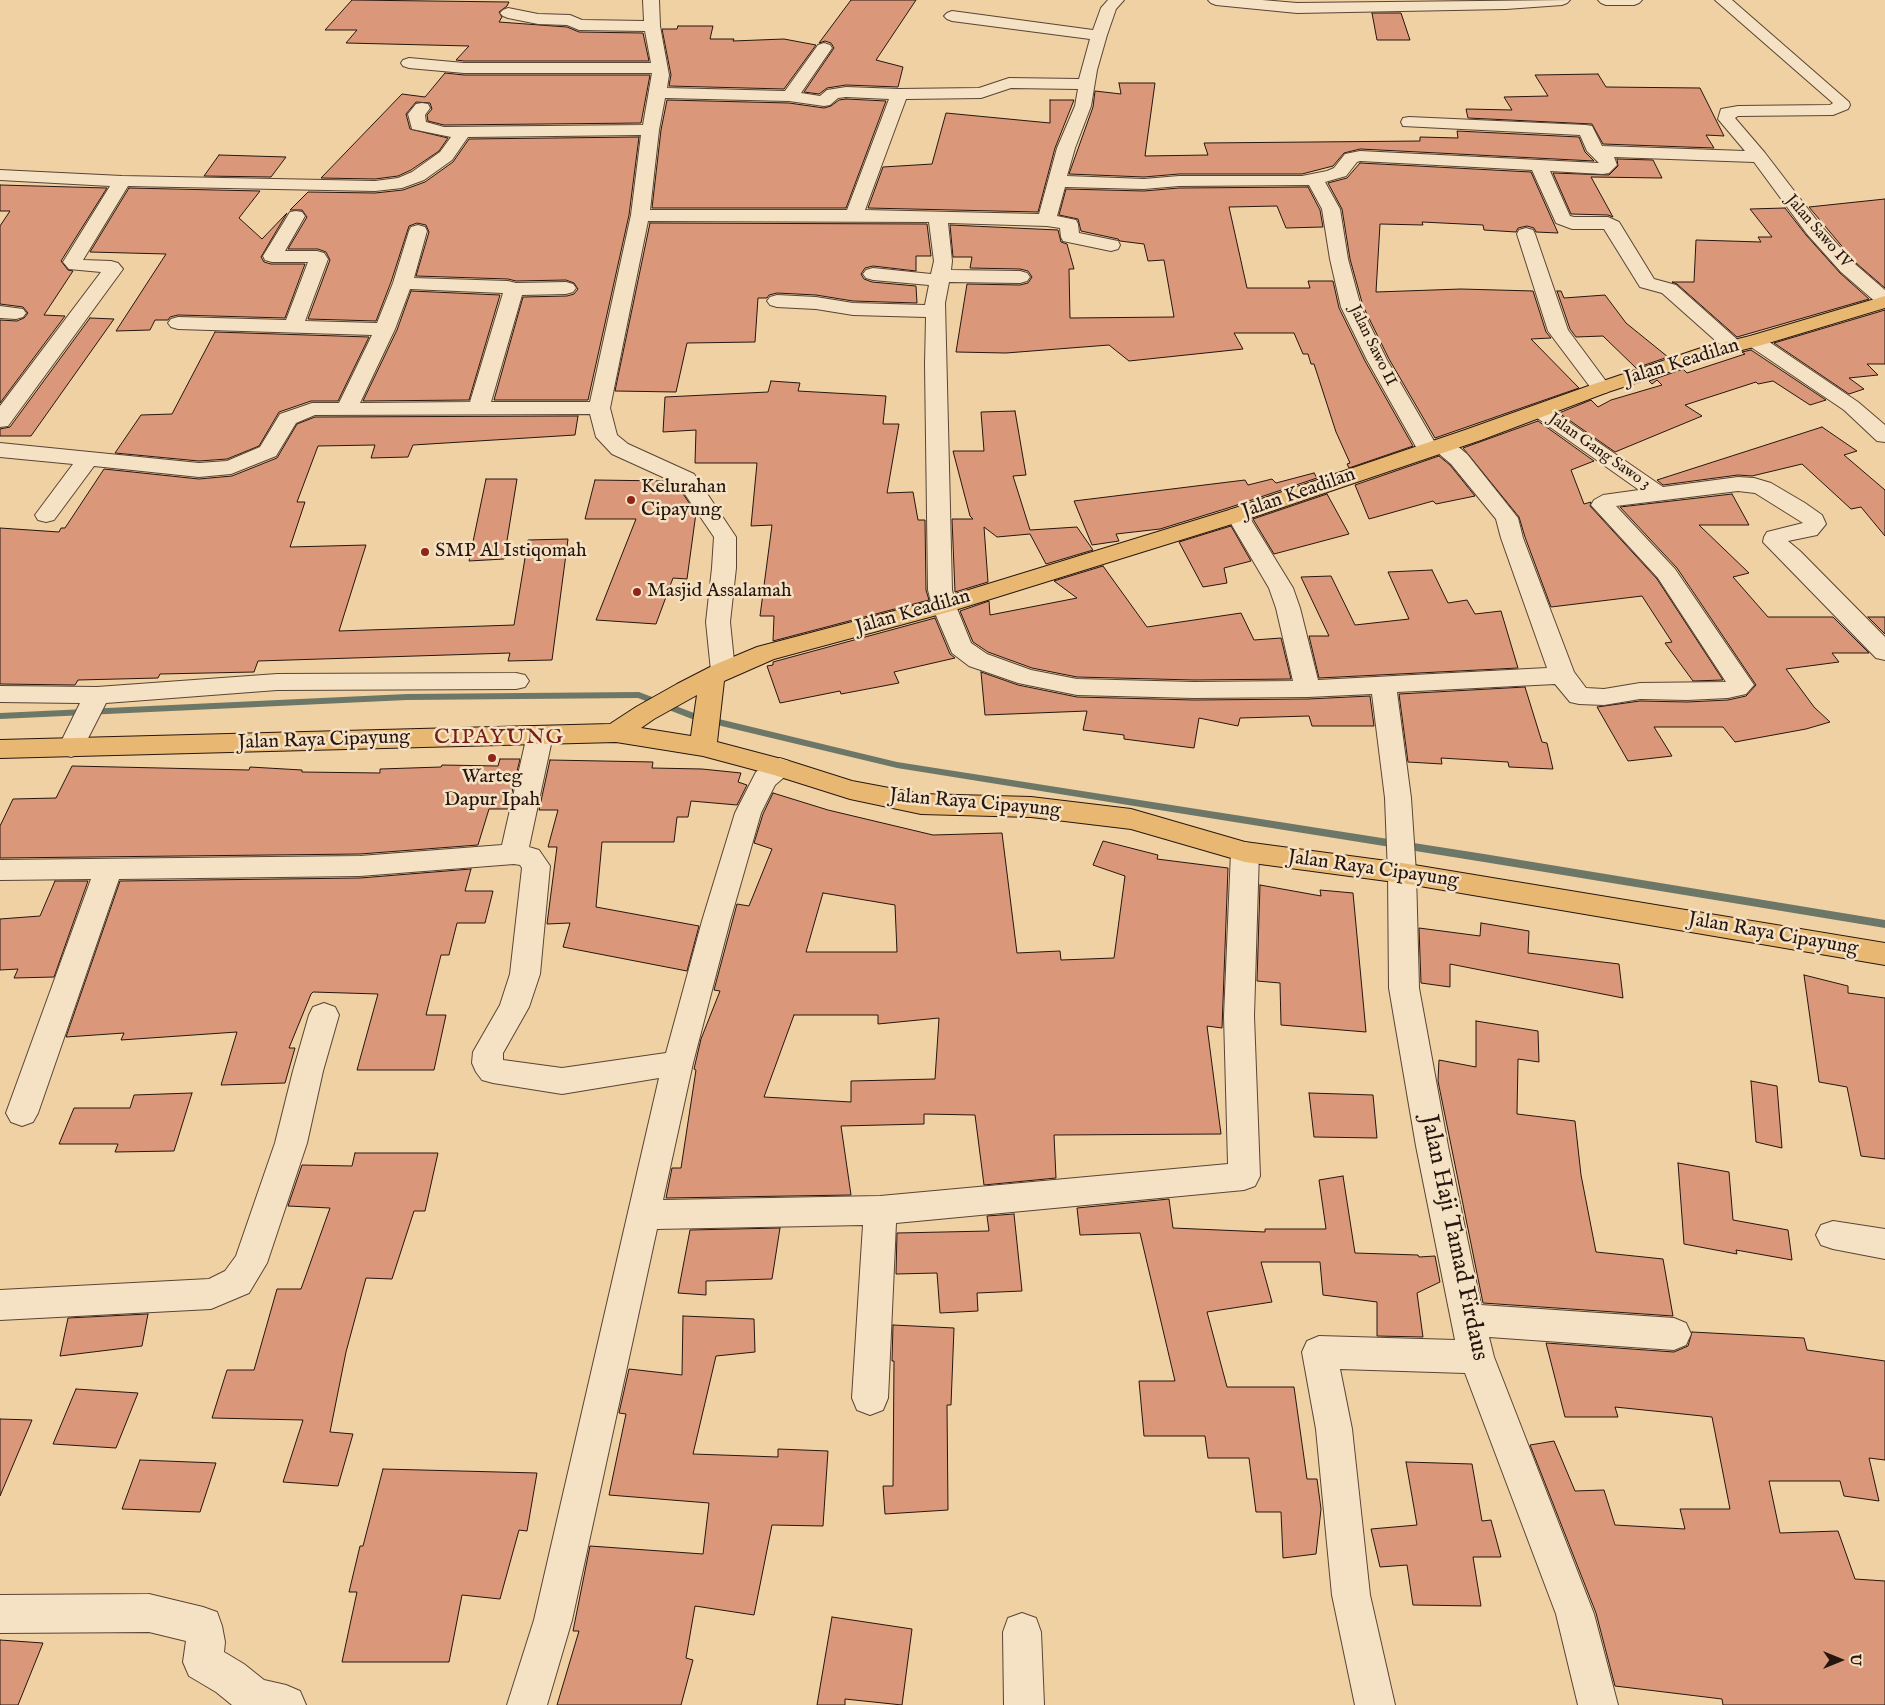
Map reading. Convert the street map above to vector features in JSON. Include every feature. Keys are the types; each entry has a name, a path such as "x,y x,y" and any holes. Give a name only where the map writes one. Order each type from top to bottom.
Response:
{"main road":[{"name":"Jalan Keadilan","path":"616,733 645,713 686,690 715,682 766,653 944,606 1237,515 1540,411 1600,388 1732,345 1755,341 1885,301"},
{"path":"705,738 715,682"},
{"name":"Jalan Raya Cipayung","path":"0,750 75,739 540,736 616,733 705,738 780,767 850,790 922,804 1031,808 1130,819 1246,852 1401,869 1885,954"}],"street":[{"path":"651,0 652,26 661,75 650,130 640,215 599,408 607,437 620,449 686,479 725,537 715,682"},
{"path":"1047,220 1066,148 1083,106 1086,84 1098,35 1109,8 1116,0"},
{"path":"1216,0 1297,8 1506,4 1562,0"},
{"path":"1606,0 1634,0"},
{"name":"Jalan Sawo IV","path":"1723,0 1841,102 1842,105 1833,110 1738,111 1727,113 1726,119 1759,157 1783,191 1848,268 1885,301"},
{"path":"508,13 538,19 570,20 579,25 652,26"},
{"path":"952,16 1098,35"},
{"path":"789,96 796,89 824,48"},
{"path":"409,63 464,68 659,68"},
{"path":"658,93 789,96 824,101 833,94 846,92 899,94 981,93 1009,83 1086,84"},
{"path":"854,216 899,94"},
{"path":"422,108 416,114 418,125 444,132 650,130"},
{"path":"1058,181 1144,184 1179,181 1315,180 1340,172 1351,158 1360,156 1603,169 1608,165 1607,159 1596,151 1586,130 1409,122"},
{"path":"0,174 122,181 375,186 402,183 418,176 446,156 463,132"},
{"path":"1596,151 1759,157"},
{"path":"1539,165 1562,218 1572,223 1608,223 1612,226 1647,283 1670,289 1732,345"},
{"name":"Jalan Sawo II","path":"1315,180 1331,209 1338,259 1351,307 1377,360 1435,447 1459,459 1507,518 1512,538 1562,675 1579,696 1604,697 1640,691 1687,692 1728,690 1741,685 1689,609 1668,574 1602,505 1611,500 1659,494"},
{"path":"0,421 113,269 76,265 72,262 122,181"},
{"path":"640,215 938,217 1047,220 1069,224 1070,237 1111,245"},
{"path":"292,326 314,276 319,259 313,256 272,256 271,254 296,216"},
{"path":"938,217 943,261 934,303 936,311 935,364 940,590 944,606 961,647 978,660 1027,678 1077,687 1194,690 1308,689 1562,675"},
{"path":"346,409 385,328 403,284 418,231"},
{"path":"1526,234 1558,331 1600,388"},
{"path":"873,274 940,278 1020,277"},
{"path":"403,284 508,287 514,289 566,288"},
{"path":"478,407 514,289"},
{"path":"777,302 816,303 842,308 870,310 936,311"},
{"path":"178,323 385,328"},
{"path":"1755,341 1852,406 1884,434"},
{"path":"0,450 199,470 232,467 268,451 288,419 312,409 599,408"},
{"name":"Jalan Gang Sawo 3","path":"1540,411 1659,494"},
{"path":"46,515 88,459"},
{"path":"1659,494 1738,484 1754,485 1763,488 1814,520 1815,524 1809,530 1775,537 1775,542 1792,556 1885,652"},
{"path":"1237,515 1281,588 1288,608 1308,689"},
{"path":"0,694 95,700 278,682 516,681"},
{"name":"Jalan Haji Tamad Firdaus","path":"1384,685 1398,798 1404,988 1466,1320 1477,1357 1575,1614 1598,1705"},
{"path":"75,739 95,700"},
{"path":"514,854 540,736"},
{"path":"527,1705 553,1620 678,1063 748,813 766,778 780,767"},
{"path":"644,1215 880,1210 1244,1176 1239,1016 1246,852"},
{"path":"0,870 360,866 514,854 529,857 536,866 525,974 514,1006 488,1052 487,1063 493,1071 562,1081 678,1063"},
{"path":"22,1113 109,869"},
{"path":"0,1306 211,1294 237,1282 250,1263 291,1143 308,1071 324,1016"},
{"path":"870,1398 880,1210"},
{"path":"1833,1235 1885,1244"},
{"path":"1466,1320 1674,1334"},
{"path":"1374,1705 1351,1596 1334,1429 1319,1352 1477,1357"},
{"path":"0,1614 149,1613 204,1626 206,1642 203,1662 230,1678 255,1698 286,1705"},
{"path":"1022,1632 1024,1705"}],"building":[{"path":"352,0 509,2 499,12 502,17 499,22 567,27 579,32 643,33 649,61 464,61 456,60 469,46 346,43 357,30 325,30"},
{"path":"851,0 916,0 876,60 903,67 898,87 846,85 827,88 819,94 804,92 834,48 831,43 825,41 819,43"},
{"path":"1372,13 1401,13 1410,40 1377,40"},
{"path":"678,26 713,26 710,39 734,39 733,41 784,39 816,45 784,89 669,86 671,75 662,29 677,29"},
{"path":"445,73 464,75 650,75 641,123 444,125 428,121 427,115 432,109 430,103 416,102 406,114 410,129 448,138 439,151 411,170 398,176 375,179 321,178 402,94 425,97"},
{"path":"1598,74 1606,87 1700,88 1724,136 1706,135 1714,148 1603,144 1592,124 1468,118 1466,109 1512,110 1504,97 1548,96 1535,75"},
{"path":"1119,83 1155,83 1145,156 1208,155 1204,143 1420,141 1420,137 1458,138 1457,131 1579,137 1585,152 1594,161 1360,149 1344,153 1333,166 1302,174 1179,174 1144,177 1069,174 1093,107 1095,91 1121,94"},
{"path":"667,100 789,103 824,108 831,106 839,100 886,101 846,208 652,208 661,130"},
{"path":"1050,100 1074,100 1055,148 1038,212 868,208 883,167 932,164 946,113 1050,123"},
{"path":"639,137 629,215 588,400 494,400 523,297 567,296 574,294 578,289 574,283 566,280 516,281 508,279 416,276 429,232 426,225 417,223 409,226 376,321 308,319 330,260 326,252 318,249 288,249 307,217 302,210 290,210 308,192 375,193 403,190 425,182 453,162 469,139"},
{"path":"219,155 286,157 271,177 204,176"},
{"path":"1617,159 1653,160 1662,178 1591,177 1613,217 1608,215 1571,214 1553,173 1609,175 1618,166"},
{"path":"1360,163 1531,172 1558,233 1536,232 1534,228 1527,226 1518,228 1516,232 1484,230 1483,225 1422,222 1423,225 1380,224 1376,292 1461,289 1533,291 1546,332 1551,338 1531,339 1579,388 1435,438 1389,359 1363,306 1350,259 1342,209 1328,183 1347,178"},
{"path":"0,185 107,188 61,261 68,270 73,271 44,315 65,316 0,403 0,320 17,321 24,318 28,313 23,307 0,304 0,226 10,211 0,211"},
{"path":"1308,187 1320,210 1323,227 1286,228 1277,206 1229,207 1247,288 1310,288 1308,281 1333,281 1339,308 1365,361 1413,446 1349,468 1347,464 1350,463 1336,432 1314,364 1311,364 1308,354 1303,354 1294,333 1234,333 1243,349 1129,361 1109,345 1006,353 956,352 967,284 1020,285 1028,283 1032,277 1028,271 1020,269 970,268 972,257 953,257 950,225 1058,230 1061,242 1067,244 1074,269 1069,269 1070,318 1174,317 1164,260 1148,261 1144,244 1120,241 1081,231 1078,219 1059,215 1066,189 1144,191 1179,188"},
{"path":"129,188 260,191 239,218 262,239 287,213 261,257 264,262 271,264 305,264 285,318 178,315 170,317 168,320 155,320 150,330 116,331 166,254 90,252"},
{"path":"1885,199 1885,288 1856,263 1809,207"},
{"path":"1785,208 1840,273 1869,299 1737,337 1677,284 1672,282 1694,282 1696,240 1761,242 1758,237 1772,237 1750,209"},
{"path":"650,223 927,224 931,256 916,256 916,271 873,266 865,268 861,274 864,279 872,282 916,286 917,303 853,301 816,295 777,293 769,295 767,298 758,298 755,342 687,343 676,392 615,391"},
{"path":"411,291 500,295 469,400 363,401 397,330"},
{"path":"1557,291 1561,291 1564,298 1605,295 1626,323 1668,357 1636,368 1603,336 1576,337 1570,329"},
{"path":"1885,310 1885,364 1867,364 1878,375 1849,378 1864,389 1849,394 1774,343"},
{"path":"90,318 114,319 31,436 0,436 0,429 10,427"},
{"path":"215,332 369,337 338,401 311,401 279,412 259,446 227,459 199,461 115,453 141,415 172,414"},
{"path":"1751,350 1826,400 1810,405 1773,381 1758,384 1756,382 1685,405 1702,416 1615,452 1559,413 1591,400 1598,407 1611,400 1662,385 1657,380 1652,384 1649,381 1683,369 1687,373 1745,354 1742,352"},
{"path":"771,381 800,383 798,391 886,396 883,424 899,424 887,493 913,492 918,520 925,520 926,590 929,600 773,641 774,616 760,616 772,525 751,526 757,463 695,463 696,430 663,432 665,397 768,392"},
{"path":"1015,411 1026,475 1013,476 1030,530 1077,527 1093,550 1046,564 1030,534 997,537 984,527 988,582 955,592 952,519 973,519 970,516 953,451 984,451 981,412"},
{"path":"578,416 575,435 413,445 408,457 371,458 375,445 318,446 297,502 305,502 290,547 366,545 339,631 514,625 528,540 568,539 552,660 508,661 510,653 258,661 254,672 160,674 158,678 78,680 75,685 0,684 0,528 59,532 61,528 65,528 104,469 199,479 232,476 277,458 297,424 315,417"},
{"path":"1538,421 1594,461 1571,470 1584,504 1591,502 1590,506 1657,579 1723,680 1693,681 1665,643 1672,642 1642,596 1551,607 1519,517 1463,448"},
{"path":"1822,427 1857,451 1844,455 1885,490 1885,536 1861,507 1851,509 1802,464 1752,476 1738,475 1663,485 1657,480"},
{"path":"1439,456 1450,465 1475,496 1436,504 1433,501 1369,519 1355,485"},
{"path":"1314,473 1317,478 1228,508 1160,529 1116,534 1119,541 1092,545 1074,501 1245,480 1248,485 1272,479 1276,483"},
{"path":"486,479 517,479 504,559 469,561"},
{"path":"595,480 666,481 677,485 696,513 687,579 673,578 656,624 596,620 636,519 585,519"},
{"path":"1327,494 1349,534 1274,554 1253,519"},
{"path":"1732,494 1749,525 1699,525 1749,573 1733,577 1768,617 1833,617 1869,653 1832,653 1839,662 1786,669 1814,707 1830,722 1806,729 1735,742 1723,727 1654,727 1672,756 1628,761 1597,707 1640,701 1687,702 1728,700 1746,696 1756,685 1677,568 1620,507"},
{"path":"1231,526 1251,561 1224,568 1227,583 1203,587 1179,542"},
{"path":"1103,566 1147,627 1241,613 1254,640 1281,638 1291,679 1194,680 1077,677 1032,668 988,652 973,642 960,611 989,601 990,615 1077,598 1054,581"},
{"path":"1432,570 1448,603 1467,600 1475,614 1501,611 1518,668 1319,678 1309,636 1329,636 1301,577 1331,576 1355,625 1409,619 1388,572"},
{"path":"1868,617 1885,617 1885,634"},
{"path":"935,618 950,654 955,658 894,672 899,683 841,694 840,691 780,703 767,666 773,665 773,662"},
{"path":"981,672 1018,685 1077,697 1194,700 1308,699 1370,696 1374,726 1312,726 1309,716 1240,718 1238,726 1199,718 1194,748 1124,739 1124,735 1083,730 1087,711 985,715"},
{"path":"1525,687 1542,742 1547,743 1553,769 1509,767 1508,762 1441,758 1442,764 1408,762 1399,694"},
{"path":"500,759 520,759 508,809 489,809 478,845 360,854 0,858 0,826 13,799 56,798 72,766 249,770 250,767 302,770 302,772 380,773 380,769 441,767 442,765 498,766"},
{"path":"550,760 653,762 652,768 702,769 741,773 738,782 747,785 737,805 691,801 688,817 677,817 674,842 602,842 596,907 699,926 687,971 563,947 570,923 547,924 557,847 548,847 558,810 539,810"},
{"path":"773,793 828,810 933,835 1002,833 1017,953 1060,951 1061,960 1114,958 1125,876 1093,865 1103,841 1158,855 1157,859 1228,868 1222,1028 1207,1026 1221,1134 1054,1135 1056,1178 984,1185 975,1115 924,1114 924,1124 841,1126 851,1195 666,1198 672,1168 681,1168 696,1070 694,1069 701,1039 720,991 714,990 737,904 749,906 772,849 754,843 763,814","holes":["823,893 895,905 897,952 806,952","794,1015 878,1015 878,1024 939,1018 935,1079 851,1081 851,1102 764,1097"]},
{"path":"471,869 465,891 493,891 485,923 457,923 449,955 441,955 426,1015 446,1015 434,1070 357,1070 378,994 313,992 289,1048 295,1048 285,1083 221,1085 237,1032 121,1040 124,1033 66,1037 120,881 360,878"},
{"path":"55,881 88,881 54,977 14,978 18,969 0,970 0,919 40,916"},
{"path":"1260,885 1321,896 1320,890 1353,893 1366,1032 1281,1025 1280,983 1257,981"},
{"path":"1481,923 1529,931 1528,953 1619,964 1623,998 1450,964 1450,987 1421,983 1419,928 1480,936"},
{"path":"1804,975 1848,986 1848,993 1885,998 1885,1159 1861,1156 1847,1087 1819,1082"},
{"path":"1476,1021 1538,1031 1539,1062 1518,1059 1517,1114 1575,1121 1581,1175 1596,1252 1663,1259 1673,1316 1483,1303 1438,1081 1439,1060 1476,1067"},
{"path":"1751,1081 1777,1086 1782,1148 1756,1142"},
{"path":"192,1093 174,1151 115,1152 118,1144 59,1144 74,1108 130,1108 134,1095"},
{"path":"1309,1093 1373,1095 1377,1138 1314,1137"},
{"path":"355,1153 438,1153 425,1211 414,1211 392,1279 366,1278 346,1352 330,1432 353,1434 338,1486 283,1482 303,1420 212,1418 227,1370 254,1370 277,1289 301,1289 330,1208 288,1206 302,1165 352,1166"},
{"path":"1678,1163 1729,1172 1733,1220 1788,1230 1792,1260 1736,1250 1737,1254 1684,1244"},
{"path":"1343,1176 1355,1253 1418,1255 1419,1257 1435,1256 1440,1282 1417,1293 1423,1337 1377,1336 1377,1302 1323,1295 1320,1262 1261,1262 1272,1302 1207,1312 1227,1387 1294,1387 1307,1479 1317,1479 1321,1509 1316,1554 1283,1558 1281,1512 1256,1512 1249,1458 1208,1458 1205,1436 1144,1436 1139,1381 1175,1381 1140,1233 1080,1235 1077,1208 1169,1199 1173,1228 1265,1232 1265,1229 1326,1229 1319,1180"},
{"path":"1014,1214 1022,1291 977,1293 978,1311 940,1313 937,1273 896,1274 897,1233 989,1231 987,1216"},
{"path":"780,1228 772,1279 706,1281 706,1295 678,1293 690,1230"},
{"path":"148,1314 142,1346 60,1356 68,1318"},
{"path":"683,1316 754,1319 755,1352 716,1356 693,1454 778,1457 778,1449 828,1451 823,1526 772,1525 754,1615 695,1606 686,1658 693,1660 681,1705 557,1705 579,1631 573,1631 590,1546 703,1554 709,1503 609,1495 626,1414 619,1413 629,1369 682,1375"},
{"path":"893,1325 954,1328 951,1405 947,1405 948,1510 885,1514 883,1486 893,1486"},
{"path":"1692,1332 1804,1338 1807,1350 1885,1361 1885,1460 1869,1458 1879,1501 1844,1496 1840,1481 1769,1481 1780,1533 1838,1531 1855,1579 1885,1581 1885,1705 1723,1705 1722,1699 1615,1686 1596,1613 1530,1445 1554,1441 1575,1491 1604,1490 1615,1525 1685,1529 1680,1509 1730,1509 1712,1417 1615,1407 1618,1417 1565,1417 1546,1343 1674,1352 1688,1346"},
{"path":"76,1389 138,1393 116,1448 53,1444"},
{"path":"0,1419 32,1420 0,1496"},
{"path":"140,1460 216,1463 200,1512 122,1509"},
{"path":"1406,1462 1472,1464 1482,1521 1491,1520 1501,1557 1473,1557 1481,1606 1413,1605 1407,1565 1380,1567 1371,1529 1417,1525"},
{"path":"383,1469 537,1473 527,1531 519,1530 500,1599 462,1595 449,1662 342,1662 357,1592 349,1592 360,1546 363,1546"},
{"path":"832,1617 912,1629 902,1705 845,1699 845,1705 817,1705"},
{"path":"0,1640 43,1643 18,1705 0,1705"}],"waterway":[{"path":"0,716 407,697 639,695 692,716 897,765 1885,924"}],"place":[{"name":"Kelurahan Cipayung","path":"631,500"},
{"name":"SMP Al Istiqomah","path":"425,552"},
{"name":"Masjid Assalamah","path":"637,592"},
{"name":"Warteg Dapur Ipah","path":"492,758"}],"district":[{"name":"CIPAYUNG","path":"499,738"}]}
